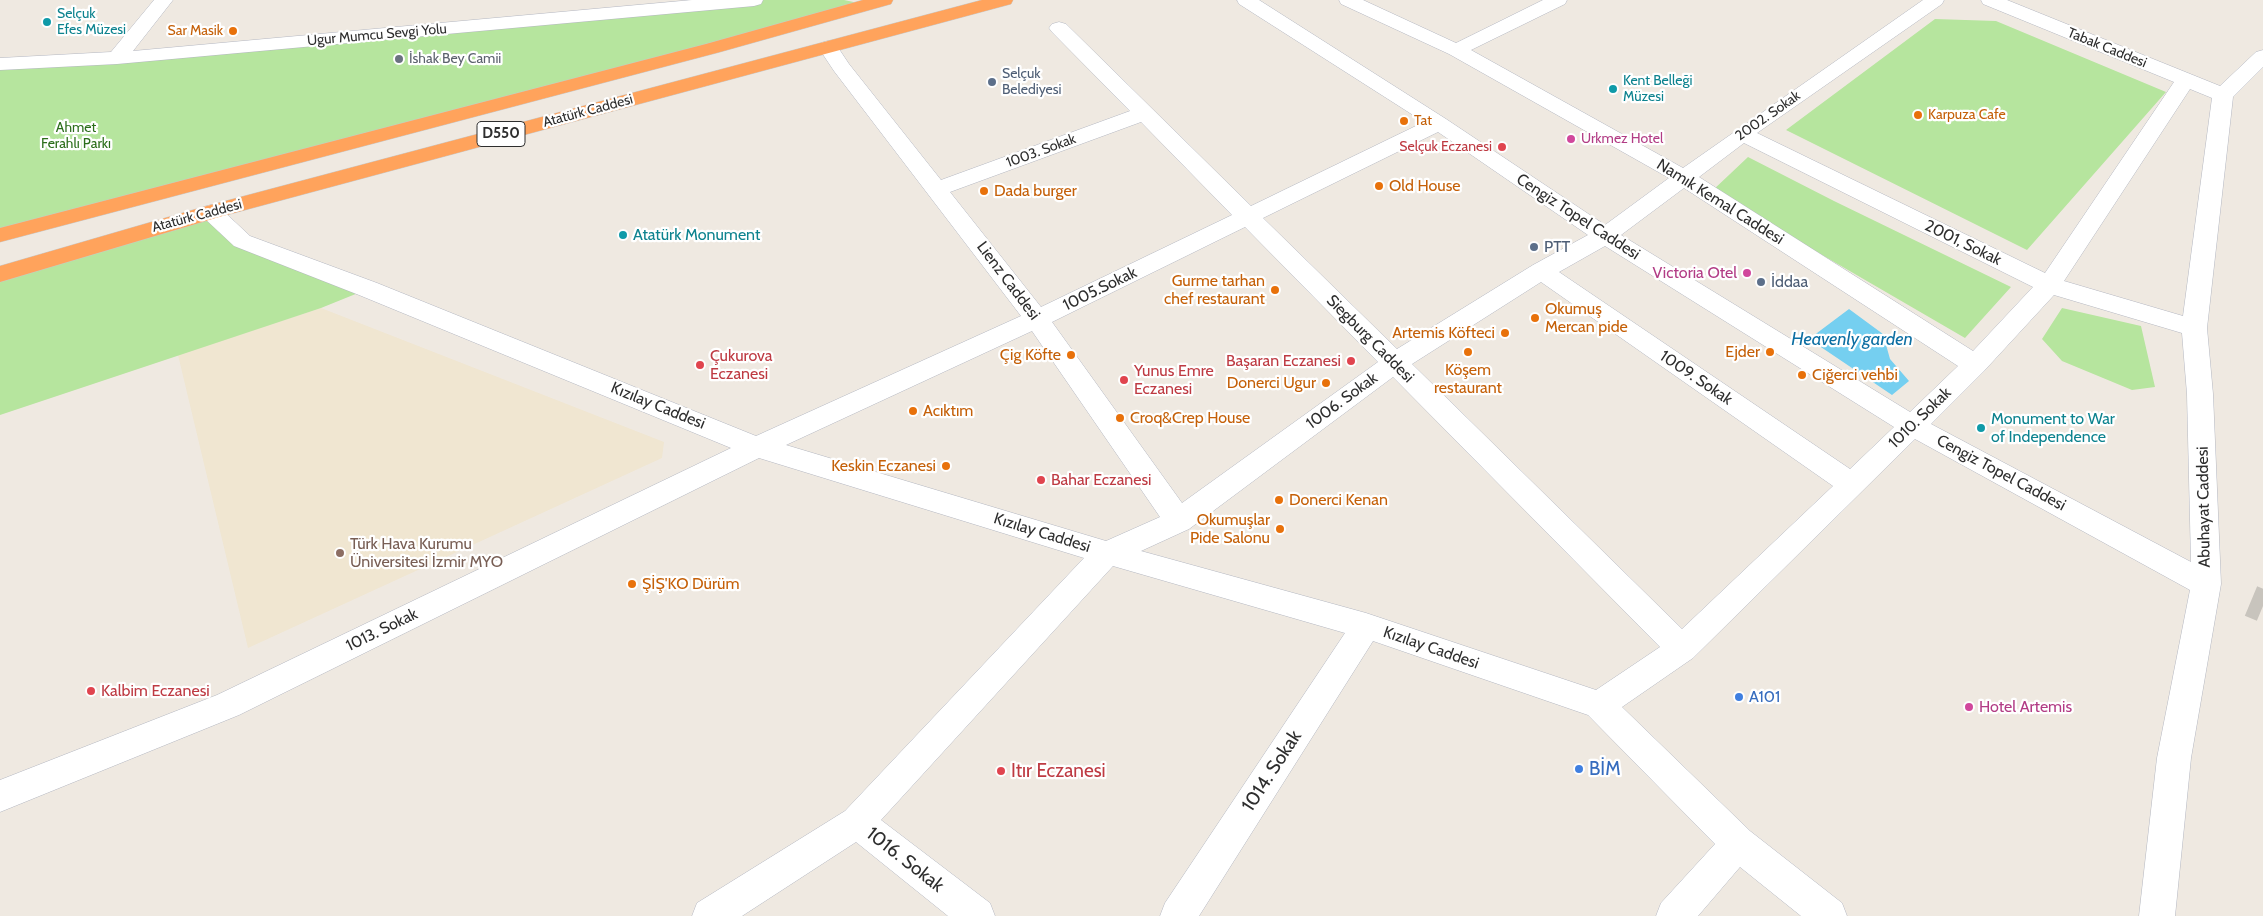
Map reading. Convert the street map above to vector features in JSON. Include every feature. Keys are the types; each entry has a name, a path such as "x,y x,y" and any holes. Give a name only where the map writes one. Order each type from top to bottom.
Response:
{"highway":[{"name":"Atatürk Caddesi","path":"0,235 713,48 884,0"},
{"name":"Atatürk Caddesi","path":"0,274 211,212 1004,0"}],"street":[{"path":"117,58 164,0"},
{"name":"Ugur Mumcu Sevgi Yolu","path":"0,64 117,58 645,6 754,0"},
{"name":"Cengiz Topel Caddesi","path":"1246,0 1439,123 1605,236 1913,426 2206,584"},
{"name":"Namık Kemal Caddesi","path":"1348,0 1456,50 1685,178 1975,366"},
{"name":"2002. Sokak","path":"1605,236 1742,134 1935,0"},
{"name":"Tabak Caddesi","path":"1990,0 2223,95"},
{"path":"1456,50 1543,2"},
{"name":"Siegburg Caddesi","path":"1059,28 1682,649"},
{"name":"Lienz Caddesi","path":"828,47 841,67 1037,319 1179,521"},
{"path":"2223,95 2263,56"},
{"name":"1010. Sokak","path":"1599,705 1682,649 1975,366 2049,285 2186,80"},
{"name":"Abuhayat Caddesi","path":"2157,916 2174,758 2206,584 2200,394 2194,328 2223,95"},
{"name":"1003. Sokak","path":"937,189 1145,113"},
{"name":"1005.Sokak","path":"757,447 1037,319 1439,123"},
{"name":"2001, Sokak","path":"1742,134 2049,285 2194,328"},
{"name":"Kızılay Caddesi","path":"211,212 242,240 368,289 757,447 1107,553 1366,626 1599,705 1738,843 1829,916"},
{"name":"1006. Sokak","path":"1107,553 1179,521 1394,363 1541,271 1605,236"},
{"name":"1009. Sokak","path":"1541,271 1851,484"},
{"name":"1013. Sokak","path":"0,796 228,705 757,447"},
{"path":"710,916 857,822 1107,553"},
{"name":"1014. Sokak","path":"1178,916 1366,626"},
{"name":"1016. Sokak","path":"857,822 976,916"},
{"path":"1674,916 1738,843"}],"shaded area":[{"name":"Türk Hava Kurumu Üniversitesi İzmir MYO","path":"321,308 664,442 662,458 248,648 178,355"}],"green space":[{"name":"Ahmet Ferahlı Parkı","path":"753,0 844,0 868,5 0,235 0,64"},
{"path":"1935,19 1996,21 2166,92 2027,250 1786,130"},
{"path":"1748,157 2011,287 1965,338 1712,191"},
{"path":"211,212 242,241 368,289 321,308 0,415 0,274"},
{"path":"2062,308 2141,326 2155,387 2132,390 2062,361 2042,339"}],"water":[{"name":"Heavenly garden","path":"1849,309 1883,334 1890,359 1909,381 1892,395 1809,339"}],"tunnel":[{"path":"2251,601 2263,606"}],"place":[{"name":"Selçuk Efes Müzesi","path":"47,22"},
{"name":"Sar Masik","path":"233,31"},
{"name":"İshak Bey Camii","path":"399,59"},
{"name":"Selçuk Belediyesi","path":"992,82"},
{"name":"Kent Belleği Müzesi","path":"1613,89"},
{"name":"Karpuza Cafe","path":"1918,115"},
{"name":"Tat","path":"1404,121"},
{"name":"Urkmez Hotel","path":"1571,139"},
{"name":"Selçuk Eczanesi","path":"1502,147"},
{"name":"Old House","path":"1379,186"},
{"name":"Dada burger","path":"984,191"},
{"name":"Atatürk Monument","path":"623,235"},
{"name":"PTT","path":"1534,247"},
{"name":"Victoria Otel","path":"1747,273"},
{"name":"İddaa","path":"1761,282"},
{"name":"Gurme tarhan chef restaurant","path":"1275,290"},
{"name":"Okumuş Mercan pide","path":"1535,318"},
{"name":"Artemis Köfteci","path":"1505,333"},
{"name":"Köşem restaurant","path":"1468,352"},
{"name":"Ejder","path":"1770,352"},
{"name":"Çig Köfte","path":"1071,355"},
{"name":"Başaran Eczanesi","path":"1351,361"},
{"name":"Çukurova Eczanesi","path":"700,365"},
{"name":"Ciğerci vehbi","path":"1802,375"},
{"name":"Yunus Emre Eczanesi","path":"1124,380"},
{"name":"Donerci Ugur","path":"1326,383"},
{"name":"Acıktım","path":"913,411"},
{"name":"Croq&Crep House","path":"1120,418"},
{"name":"Monument to War of Independence","path":"1981,428"},
{"name":"Keskin Eczanesi","path":"946,466"},
{"name":"Bahar Eczanesi","path":"1041,480"},
{"name":"Donerci Kenan","path":"1279,500"},
{"name":"Okumuşlar Pide Salonu","path":"1280,529"},
{"name":"Türk Hava Kurumu Üniversitesi İzmir MYO","path":"340,553"},
{"name":"ŞİŞ'KO Dürüm","path":"632,584"},
{"name":"Kalbim Eczanesi","path":"91,691"},
{"name":"A101","path":"1739,697"},
{"name":"Hotel Artemis","path":"1969,707"},
{"name":"BİM","path":"1579,769"},
{"name":"Itır Eczanesi","path":"1001,771"}]}
